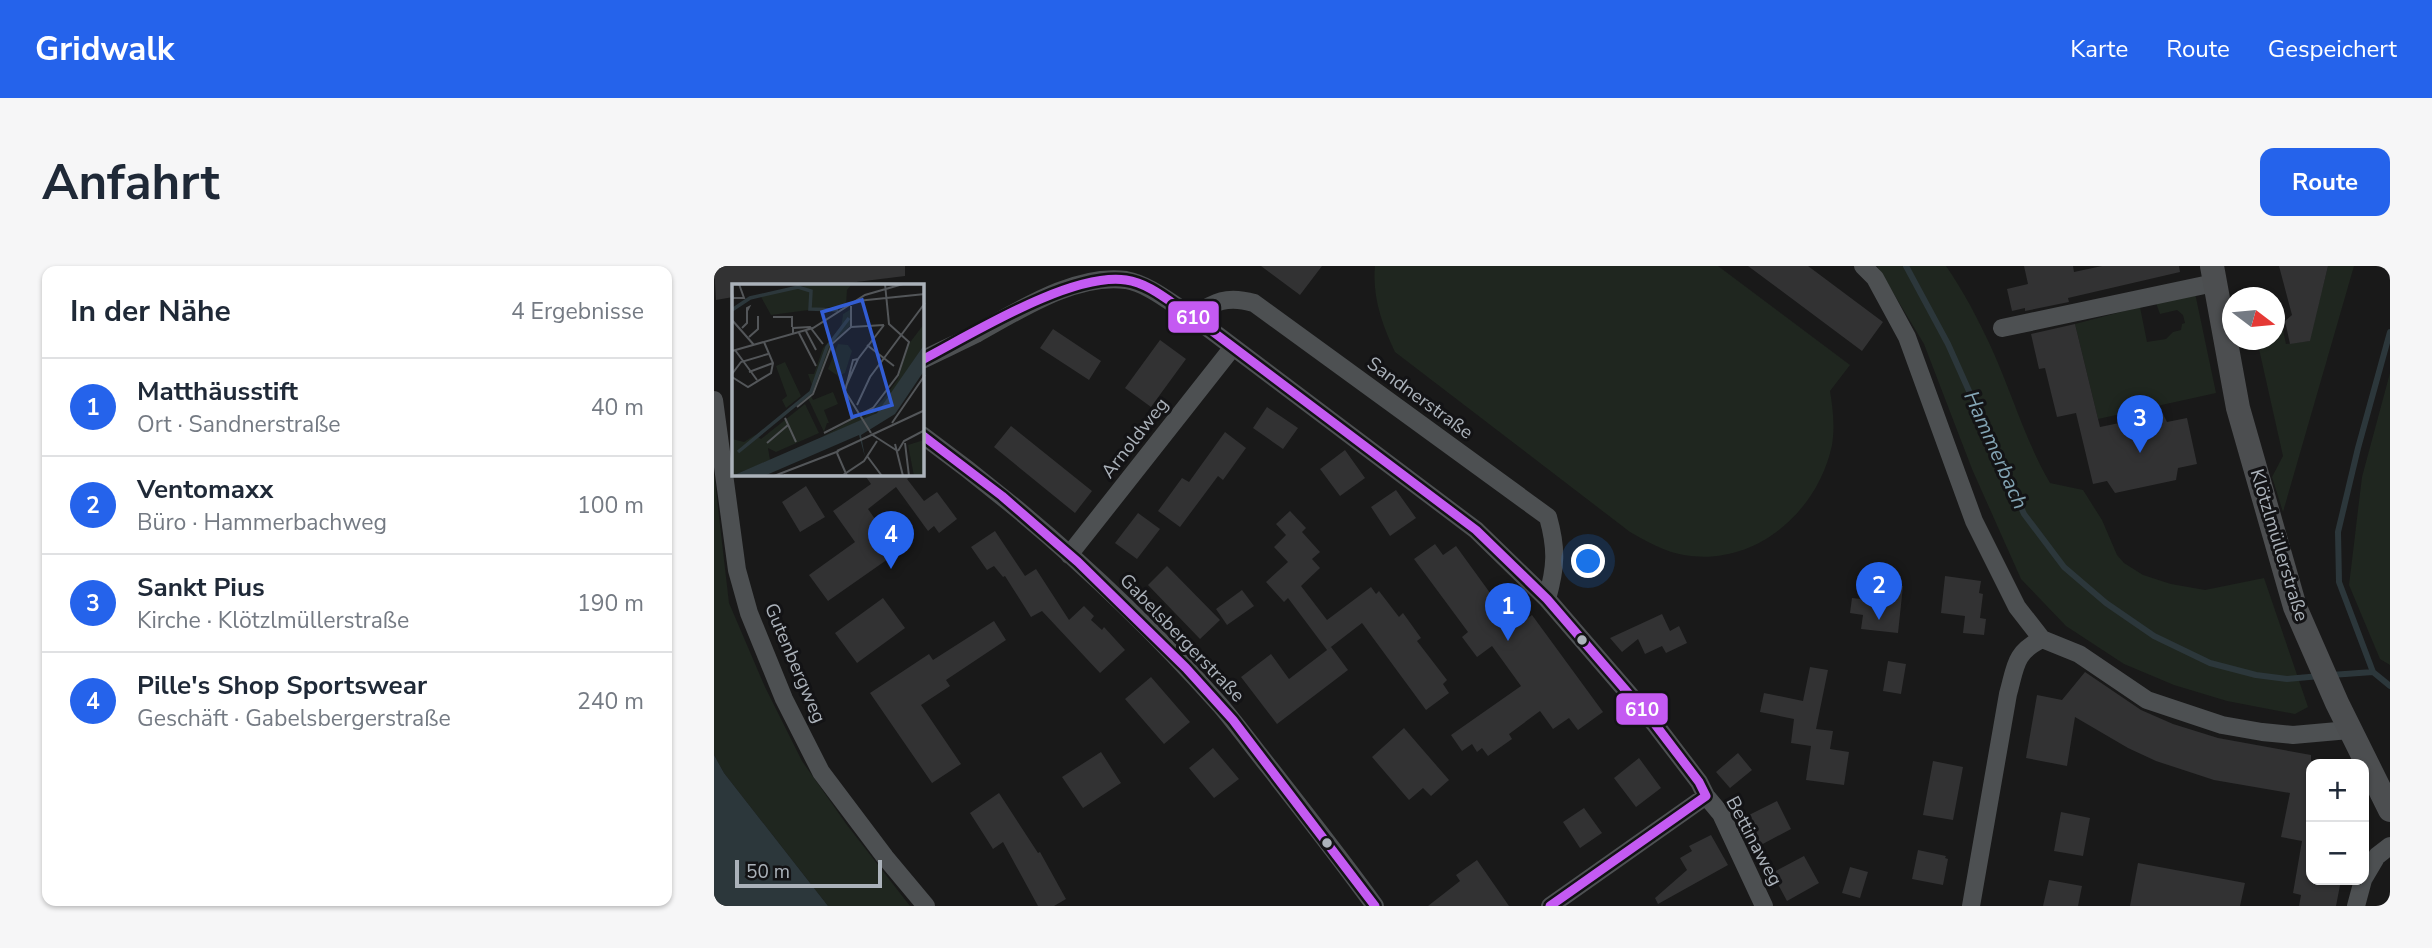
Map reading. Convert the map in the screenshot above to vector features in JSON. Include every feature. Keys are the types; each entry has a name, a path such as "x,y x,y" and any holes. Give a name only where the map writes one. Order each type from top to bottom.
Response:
{"street":[{"path":"1863,266 1875,278 1907,337 1974,521 2017,607 2042,639 2079,654 2147,700 2222,725 2293,735 2349,730"},
{"path":"2002,328 2213,274"},
{"name":"Klötzlmüllerstraße","path":"2213,274 2238,408 2295,607 2336,703 2390,810"},
{"path":"924,359 1066,288 1102,281 1126,280 1146,287 1192,316 1476,530 1547,599 1654,723 1699,782 1706,796 1550,906"},
{"name":"Sandnerstraße","path":"1192,316 1212,304 1236,298 1254,303 1548,517 1555,540 1555,570 1547,599"},
{"name":"Arnoldweg","path":"1069,555 1233,347"},
{"name":"Gutenbergweg","path":"714,400 722,433 737,570 749,613 784,699 821,772 926,906"},
{"name":"Gabelsbergerstraße","path":"924,436 977,475 1146,627 1221,706 1330,844 1375,906"},
{"path":"1972,906 2008,694 2017,663 2025,648 2042,639"},
{"name":"Bettinaweg","path":"1706,796 1721,814 1764,906"},
{"path":"2369,869 2377,856 2390,846"},
{"path":"2356,906 2361,885"}],"shaded area":[{"path":"1375,266 1718,266 1850,365 1830,391 1833,432 1825,469 1798,512 1779,530 1758,543 1735,552 1710,556 1684,555 1656,546 1630,532 1395,352 1379,310"},
{"path":"1877,266 1946,266 1965,296 1999,364 2033,450 2050,483 2083,490 2102,520 2117,555 2124,563 2143,575 2171,584 2205,590 2264,578 2308,707 2295,714 2227,701 2174,685 2124,664 2066,626 2021,579 1972,469 1924,344"},
{"path":"2328,266 2354,266 2283,512 2272,477 2283,456 2259,350 2285,350 2285,339 2286,344 2309,341"},
{"path":"2195,293 2216,393 2098,419 2075,324 2140,307 2147,342 2166,339 2173,332 2181,330 2182,324 2185,323 2183,315 2177,310 2160,314 2156,303"},
{"path":"2390,373 2390,665 2380,659 2349,585 2362,477"},
{"path":"714,473 729,603 765,687 802,761 847,825 910,906 828,906 724,773 714,755"},
{"path":"714,755 724,773 828,906 714,906"}],"building":[{"path":"714,266 905,266 905,276 840,284 732,284 732,297 716,300"},
{"path":"1261,266 1322,266 1300,295"},
{"path":"1748,266 1808,266 1883,322 1862,351"},
{"path":"2024,266 2073,266 2074,272 2102,266 2179,266 2180,272 2068,298 2069,302 2012,311 2007,289 2028,284"},
{"path":"2279,266 2328,266 2310,341 2290,344 2285,321 2292,315"},
{"path":"2075,324 2100,427 2163,414 2167,422 2187,418 2197,464 2178,468 2176,480 2115,493 2107,481 2093,484 2076,413 2057,417 2045,368 2039,369 2031,334"},
{"path":"1053,329 1101,361 1089,380 1040,348"},
{"path":"1160,340 1186,359 1151,407 1125,388"},
{"path":"1267,407 1298,428 1283,449 1253,428"},
{"path":"1011,426 1092,491 1075,513 994,447"},
{"path":"1225,432 1246,448 1223,480 1218,476 1180,527 1158,511 1182,478 1189,482"},
{"path":"1345,450 1365,478 1340,496 1320,469"},
{"path":"865,476 911,476 907,479 924,501 937,492 957,519 939,533 934,526 928,531 896,487 868,509 898,552 828,601 809,575 855,542 833,511 871,484"},
{"path":"806,486 825,517 800,532 782,502"},
{"path":"1396,490 1416,518 1390,536 1371,507"},
{"path":"1290,511 1306,528 1302,532 1320,552 1312,559 1320,568 1301,586 1327,620 1371,587 1376,594 1379,591 1399,617 1403,613 1421,638 1417,641 1447,680 1443,684 1449,693 1426,710 1362,623 1327,650 1288,598 1284,602 1266,582 1288,562 1274,547 1286,535 1276,524"},
{"path":"1138,513 1160,529 1137,559 1115,543"},
{"path":"995,531 1025,576 1036,569 1069,620 1084,606 1094,616 1091,620 1102,630 1104,627 1125,650 1100,673 1042,611 1031,617 1005,576 994,566 987,570 971,547"},
{"path":"1435,544 1443,555 1456,546 1501,608 1504,606 1518,625 1532,615 1603,712 1578,730 1569,718 1553,729 1540,711 1509,734 1512,739 1488,756 1482,748 1477,752 1472,744 1462,751 1451,735 1521,686 1492,646 1477,657 1462,637 1468,632 1414,559"},
{"path":"1167,566 1220,620 1200,639 1148,585"},
{"path":"1945,576 1981,581 1979,593 1983,594 1980,618 1986,619 1984,635 1963,633 1965,616 1941,613"},
{"path":"1871,583 1903,586 1898,633 1861,629 1863,615 1850,613 1852,598 1870,600"},
{"path":"1242,590 1254,606 1227,625 1216,609"},
{"path":"883,598 905,628 857,663 835,633"},
{"path":"1662,614 1670,631 1679,626 1687,643 1666,653 1662,646 1645,654 1638,639 1622,652 1610,638"},
{"path":"994,621 1006,640 946,680 950,686 921,705 961,764 932,783 870,693 929,654 933,660"},
{"path":"1331,647 1348,670 1277,724 1241,677 1271,654 1289,679"},
{"path":"1888,661 1906,664 1901,694 1883,691"},
{"path":"1810,667 1828,670 1816,729 1833,731 1830,749 1849,752 1844,785 1806,780 1811,746 1791,743 1794,719 1760,712 1764,693 1803,701"},
{"path":"2085,672 2141,710 2173,724 2218,738 2311,755 2311,759 2306,759 2306,885 2340,885 2336,906 2299,906 2301,895 2293,893 2302,841 2281,837 2290,793 2214,780 2156,761 2075,717 2067,766 2026,758 2037,695 2062,700"},
{"path":"1151,677 1190,722 1164,744 1125,699"},
{"path":"1404,728 1449,780 1431,796 1423,788 1409,800 1372,757"},
{"path":"1213,748 1239,779 1214,798 1189,768"},
{"path":"1101,752 1121,783 1083,808 1062,777"},
{"path":"1738,753 1752,770 1730,788 1716,772"},
{"path":"1639,758 1661,788 1636,807 1614,778"},
{"path":"1933,761 1963,767 1953,820 1923,815"},
{"path":"999,793 1038,853 1040,852 1066,899 1054,906 1038,906 1003,842 993,849 970,813"},
{"path":"1777,801 1791,829 1759,846 1745,817"},
{"path":"1584,808 1602,833 1580,848 1563,822"},
{"path":"2061,812 2090,818 2083,856 2054,851"},
{"path":"1711,835 1728,865 1658,904 1655,898 1687,870 1680,858 1692,851 1689,846"},
{"path":"1918,850 1946,856 1948,859 1943,885 1912,879"},
{"path":"1804,856 1819,883 1787,901 1772,873"},
{"path":"1477,860 1509,906 1428,906 1460,881 1456,875"},
{"path":"2138,863 2245,883 2240,906 2130,906"},
{"path":"1850,867 1868,872 1860,898 1842,893"},
{"path":"2049,880 2082,886 2078,906 2043,906"}],"waterway":[{"name":"Hammerbach","path":"1906,266 1948,344 2024,514 2064,567 2106,603 2154,636 2210,663 2256,675 2287,679 2320,676"},
{"path":"2373,672 2339,582 2338,532 2390,332"},
{"name":"Hammerbach","path":"2331,675 2373,672 2390,686"}],"transit line":[{"name":"610","path":"924,359 994,321 1050,295 1103,280 1135,282 1192,316 1476,530 1547,599 1654,723 1699,782 1706,796 1550,906"},
{"name":"610","path":"924,437 1002,496 1078,562 1186,668 1233,720 1375,906"}],"place":[{"name":"Sankt Pius","path":"2140,453"},
{"name":"Pille's Shop Sportswear","path":"891,569"},
{"name":"Ventomaxx","path":"1879,620"},
{"name":"Matthäusstift","path":"1508,641"}]}
